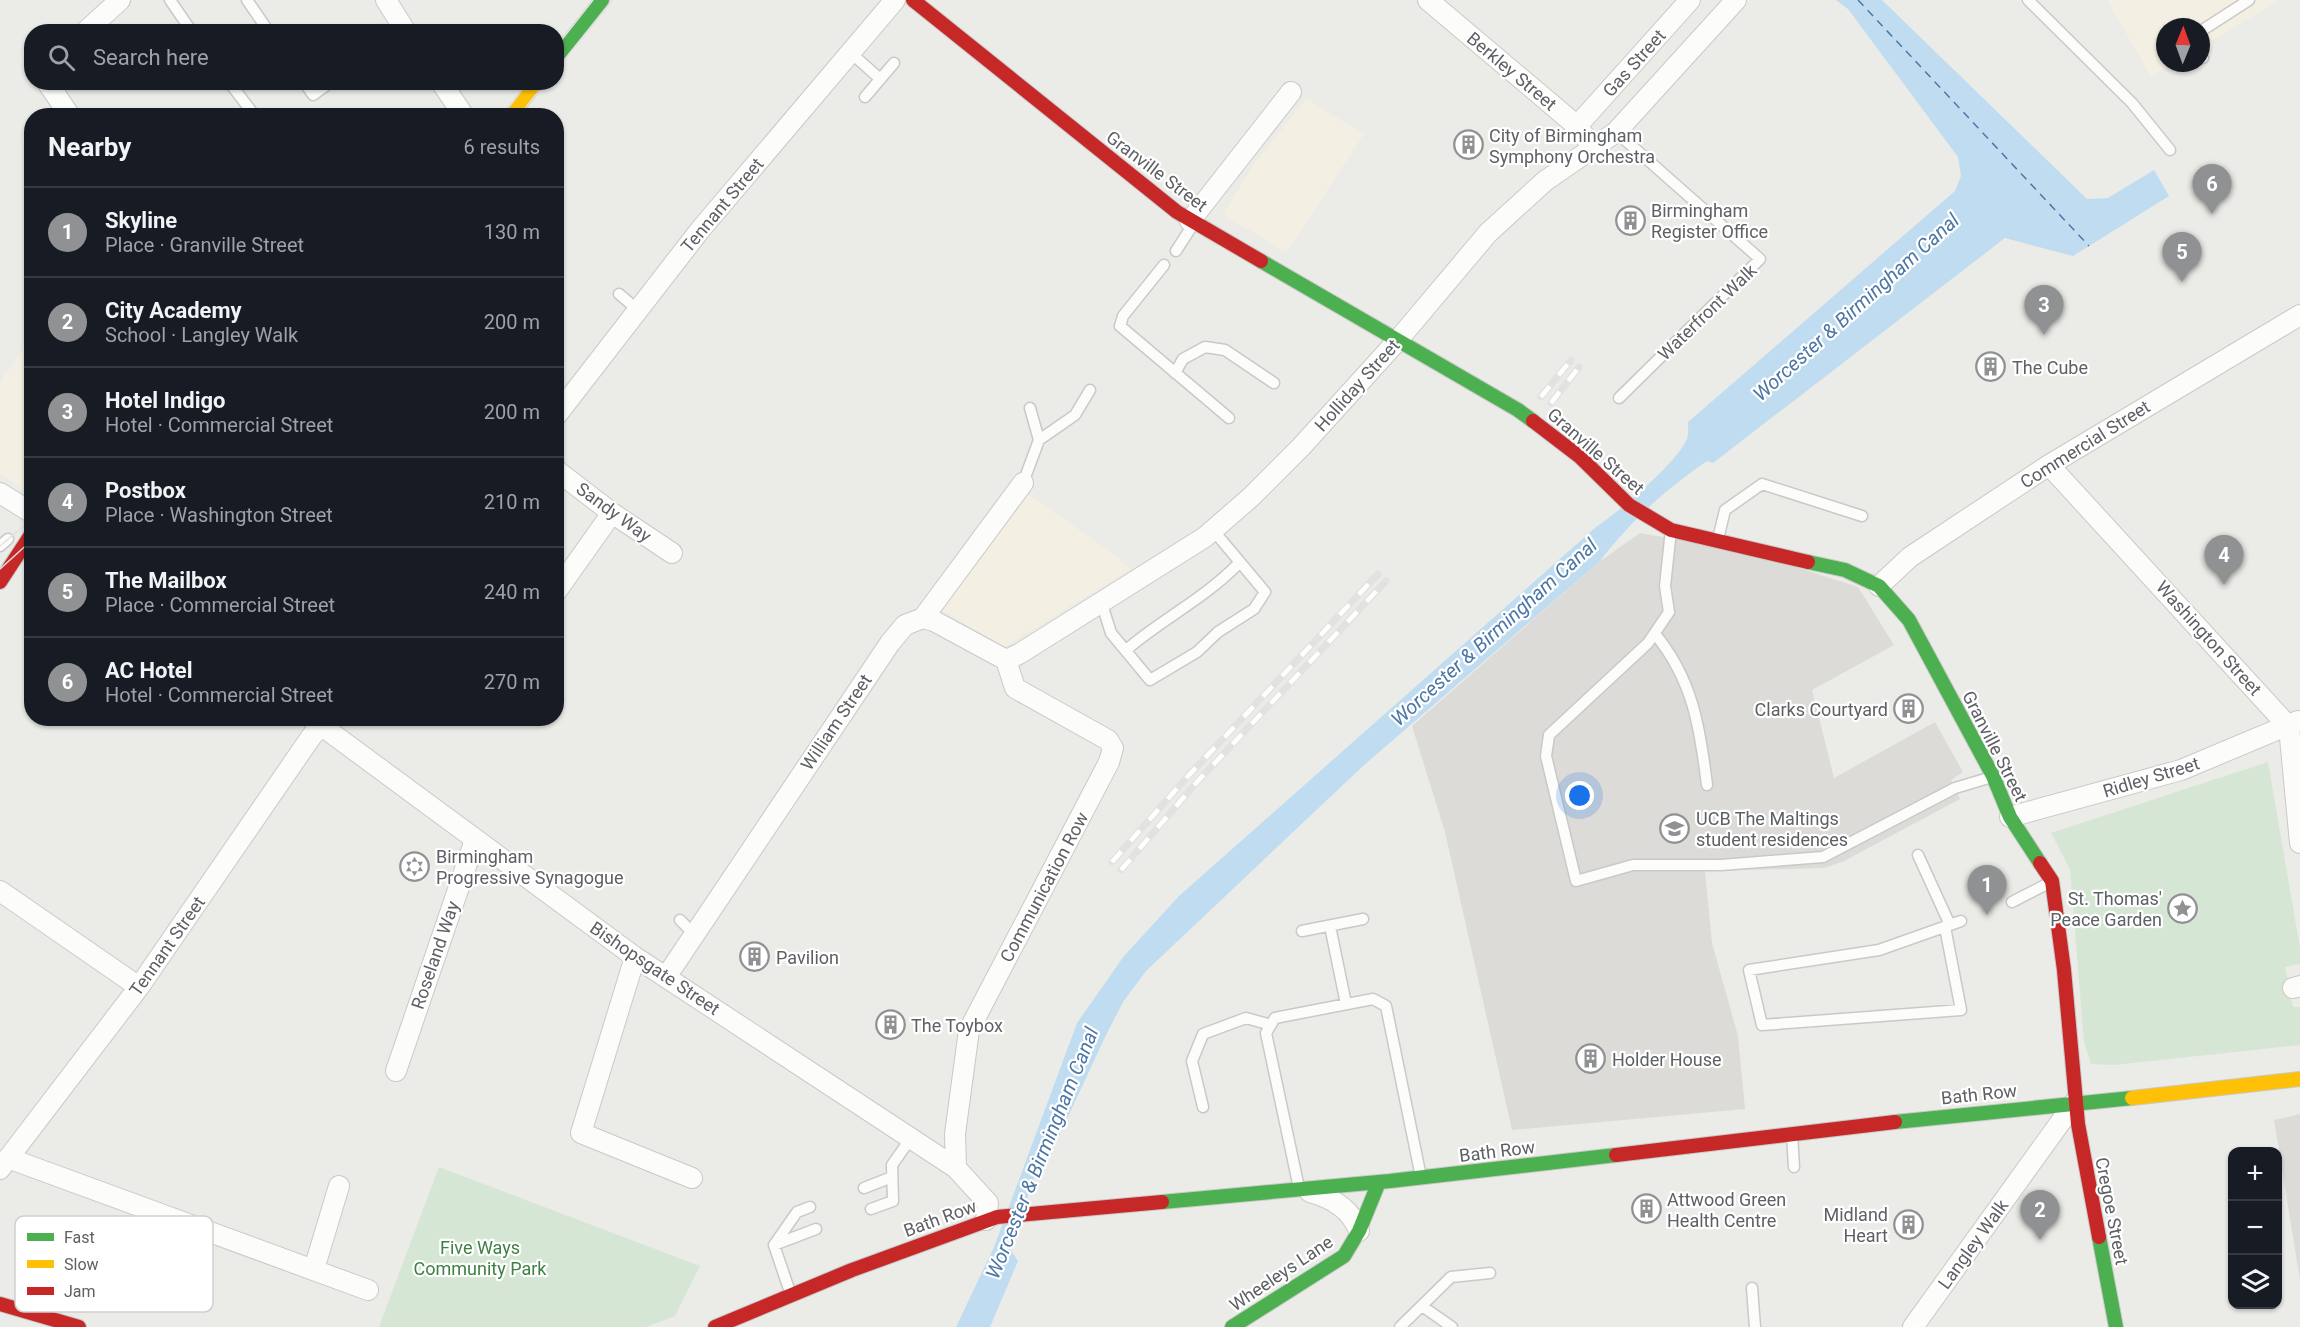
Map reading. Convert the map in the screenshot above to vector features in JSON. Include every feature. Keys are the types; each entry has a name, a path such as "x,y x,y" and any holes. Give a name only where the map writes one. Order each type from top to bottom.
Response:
{"main road":[{"path":"564,48 602,0"},
{"name":"Granville Street","path":"913,0 934,11 1192,222 1491,393 1545,428 1629,506 1671,530 1845,570 1879,586 1909,621 1993,776 2010,817 2052,881 2064,970 2075,1102"},
{"path":"517,108 531,90"},
{"path":"3,542 24,534"},
{"path":"0,582 24,545"},
{"name":"Bath Row","path":"715,1327 791,1295 992,1219 1065,1209 1421,1178 2075,1102 2244,1087 2300,1079"},
{"name":"Cregoe Street","path":"2075,1102 2116,1327"},
{"name":"Wheeleys Lane","path":"1238,1325 1344,1256 1359,1232 1379,1182"},
{"path":"0,1304 15,1308"},
{"path":"27,1312 79,1327"}],"street":[{"path":"94,24 120,0"},
{"path":"386,0 401,24"},
{"name":"Tennant Street","path":"564,406 700,230 895,0"},
{"name":"Berkley Street","path":"1428,0 1577,126 1592,146"},
{"name":"Gas Street","path":"1577,126 1690,0"},
{"name":"Holliday Street","path":"1006,660 1019,654 1213,530 1301,447 1398,340 1488,233 1517,204 1592,146 1616,132 1736,0"},
{"path":"52,90 65,108"},
{"path":"446,90 459,108"},
{"path":"1192,222 1291,92"},
{"name":"Commercial Street","path":"1879,586 1910,557 2049,465 2300,315"},
{"name":"Washington Street","path":"2049,465 2294,724"},
{"name":"Sandy Way","path":"564,476 612,513 672,553"},
{"name":"William Street","path":"666,977 696,936 890,644 905,625 923,618 1023,483"},
{"path":"0,493 24,508"},
{"path":"564,581 612,513"},
{"path":"923,618 934,621 1006,660"},
{"name":"Communication Row","path":"956,1168 955,1134 969,1030 1109,762 1113,748 1108,740 1015,688 1006,660"},
{"path":"2294,724 2300,843"},
{"name":"Ridley Street","path":"2010,817 2181,770 2294,724"},
{"name":"Tennant Street","path":"4,1163 139,987 317,726"},
{"name":"Bishopsgate Street","path":"326,726 474,840 635,957 956,1168 988,1203 992,1219"},
{"name":"Roseland Way","path":"396,1071 474,840"},
{"path":"0,891 139,987"},
{"path":"635,957 581,1133 692,1178"},
{"name":"Langley Walk","path":"1912,1327 2075,1102"},
{"path":"4,1163 160,1216"},
{"path":"315,1269 339,1186"},
{"path":"1299,1188 1331,1197 1354,1218 1359,1232"},
{"path":"213,1234 315,1269 368,1290"}],"lane":[{"path":"170,0 186,24"},
{"path":"248,0 264,24"},
{"path":"2028,0 2132,103 2170,150"},
{"path":"2210,25 2250,0"},
{"path":"850,52 879,78"},
{"path":"865,97 894,63"},
{"path":"235,90 249,108"},
{"name":"Waterfront Walk","path":"1616,132 1760,259 1619,398"},
{"path":"1176,251 1192,222"},
{"path":"1164,265 1123,316 1120,326 1229,418"},
{"path":"619,294 638,310"},
{"path":"1175,373 1183,359 1205,347 1225,350 1274,383"},
{"path":"1023,483 1039,440 1075,415 1090,390"},
{"path":"1030,408 1039,440"},
{"path":"1718,540 1725,510 1762,484 1862,516"},
{"path":"1101,601 1111,633 1150,680 1197,652 1218,632 1254,609 1265,592 1213,530"},
{"path":"1671,530 1665,586 1669,612 1655,634 1550,735 1546,756 1576,881 1633,865 1721,865 1823,857 1955,788 1993,776"},
{"path":"0,568 22,549"},
{"path":"1126,651 1152,627 1227,576 1240,562"},
{"path":"1655,634 1674,657 1689,693 1700,727 1707,785"},
{"path":"1918,855 1952,924 1961,1010 1762,1026 1749,970 1879,950 1952,924"},
{"path":"2012,902 2052,881"},
{"path":"1302,931 1363,919"},
{"path":"680,920 696,936"},
{"path":"1330,926 1346,1004"},
{"path":"1299,1188 1266,1034 1275,1018 1373,999 1386,1006 1421,1178"},
{"path":"1203,1107 1192,1061 1203,1034 1246,1018 1271,1025"},
{"path":"1792,1134 1794,1167"},
{"path":"871,1209 893,1201 892,1165 911,1138"},
{"path":"864,1188 892,1177"},
{"path":"774,1245 797,1212 810,1207"},
{"path":"774,1245 816,1229"},
{"path":"774,1245 791,1295"},
{"path":"1400,1327 1451,1277 1490,1274"},
{"path":"1752,1288 1755,1327"},
{"path":"1422,1306 1452,1327"}],"shaded area":[{"path":"2107,0 2280,0 2210,42 2210,18 2156,18 2158,72 2151,76"},
{"path":"1306,99 1364,134 1286,253 1223,214 1255,163"},
{"path":"24,348 24,490 0,474 0,383"},
{"path":"1027,494 1110,551 1131,569 1004,647 940,609"},
{"name":"UCB The Maltings student residences","path":"1640,533 1752,553 1858,587 1894,645 1812,690 1834,778 1935,722 1963,772 1951,780 1960,799 1844,861 1824,868 1705,871 1712,943 1738,1036 1745,1109 1512,1130 1445,832 1412,726 1599,562"},
{"path":"2300,1114 2300,1280 2282,1169 2282,1147 2278,1147 2274,1120"}],"green space":[{"name":"St. Thomas' Peace Garden","path":"2268,762 2300,948 2300,964 2285,967 2293,1007 2300,1007 2300,1045 2114,1065 2091,1064 2084,1042 2070,869 2051,833"},
{"name":"Five Ways Community Park","path":"439,1167 700,1266 675,1316 646,1327 379,1327"}],"water":[{"name":"Worcester & Birmingham Canal","path":"1836,0 1882,0 2087,199 2108,198 2154,170 2169,196 2073,256 2005,238 1713,463 1707,461 1648,507 1599,562 1363,766 1146,971 1123,1002 1046,1164 1034,1178 1010,1249 1018,1261 990,1327 956,1327 994,1247 1077,1023 1124,956 1179,896 1596,527 1646,487 1680,451 1688,437 1688,422 1955,191 1961,176 1958,157 1848,9"}],"ferry route":[{"path":"1858,0 2089,246"}],"tram line":[{"path":"564,37 593,0"},
{"path":"564,60 613,0"},
{"path":"508,108 522,90"},
{"path":"525,108 540,90"},
{"path":"0,546 24,526"},
{"path":"0,569 24,547"}],"railway":[{"path":"1541,397 1571,360"},
{"path":"1551,403 1579,367"},
{"path":"1112,862 1189,775 1378,574"},
{"path":"1121,870 1197,782 1386,581"}],"traffic: fast":[{"path":"564,48 602,0"},
{"path":"1261,261 1518,410 1533,421"},
{"path":"1808,562 1845,570 1879,586 1909,620 1993,776 2010,817 2040,863"},
{"path":"1895,1122 2132,1098"},
{"path":"1162,1202 1390,1181 1616,1155"},
{"path":"1232,1327 1344,1256 1359,1231 1379,1182"},
{"path":"2099,1237 2116,1327"}],"traffic: slow":[{"path":"517,108 531,90"},
{"path":"2132,1098 2300,1079"}],"traffic: jam":[{"path":"913,0 1177,212 1261,261"},
{"path":"1533,421 1580,457 1629,505 1671,530 1808,562"},
{"path":"0,582 24,545"},
{"path":"2040,863 2052,881 2064,970 2078,1124 2099,1237"},
{"path":"1616,1155 1895,1122"},
{"path":"715,1327 852,1270 997,1217 1162,1202"},
{"path":"0,1304 15,1308"},
{"path":"27,1312 79,1327"}],"place":[{"name":"City of Birmingham Symphony Orchestra","path":"1468,145"},
{"name":"AC Hotel","path":"2212,214"},
{"name":"Birmingham Register Office","path":"1630,220"},
{"name":"The Mailbox","path":"2182,282"},
{"name":"Hotel Indigo","path":"2044,335"},
{"name":"The Cube","path":"1991,367"},
{"name":"Postbox","path":"2224,585"},
{"name":"Clarks Courtyard","path":"1909,709"},
{"name":"UCB The Maltings student residences","path":"1675,828"},
{"name":"Birmingham Progressive Synagogue","path":"415,866"},
{"name":"St. Thomas' Peace Garden","path":"2183,908"},
{"name":"Skyline","path":"1987,915"},
{"name":"Pavilion","path":"755,957"},
{"name":"The Toybox","path":"890,1025"},
{"name":"Holder House","path":"1591,1059"},
{"name":"Attwood Green Health Centre","path":"1646,1209"},
{"name":"Midland Heart","path":"1909,1224"},
{"name":"City Academy","path":"2040,1240"}]}
